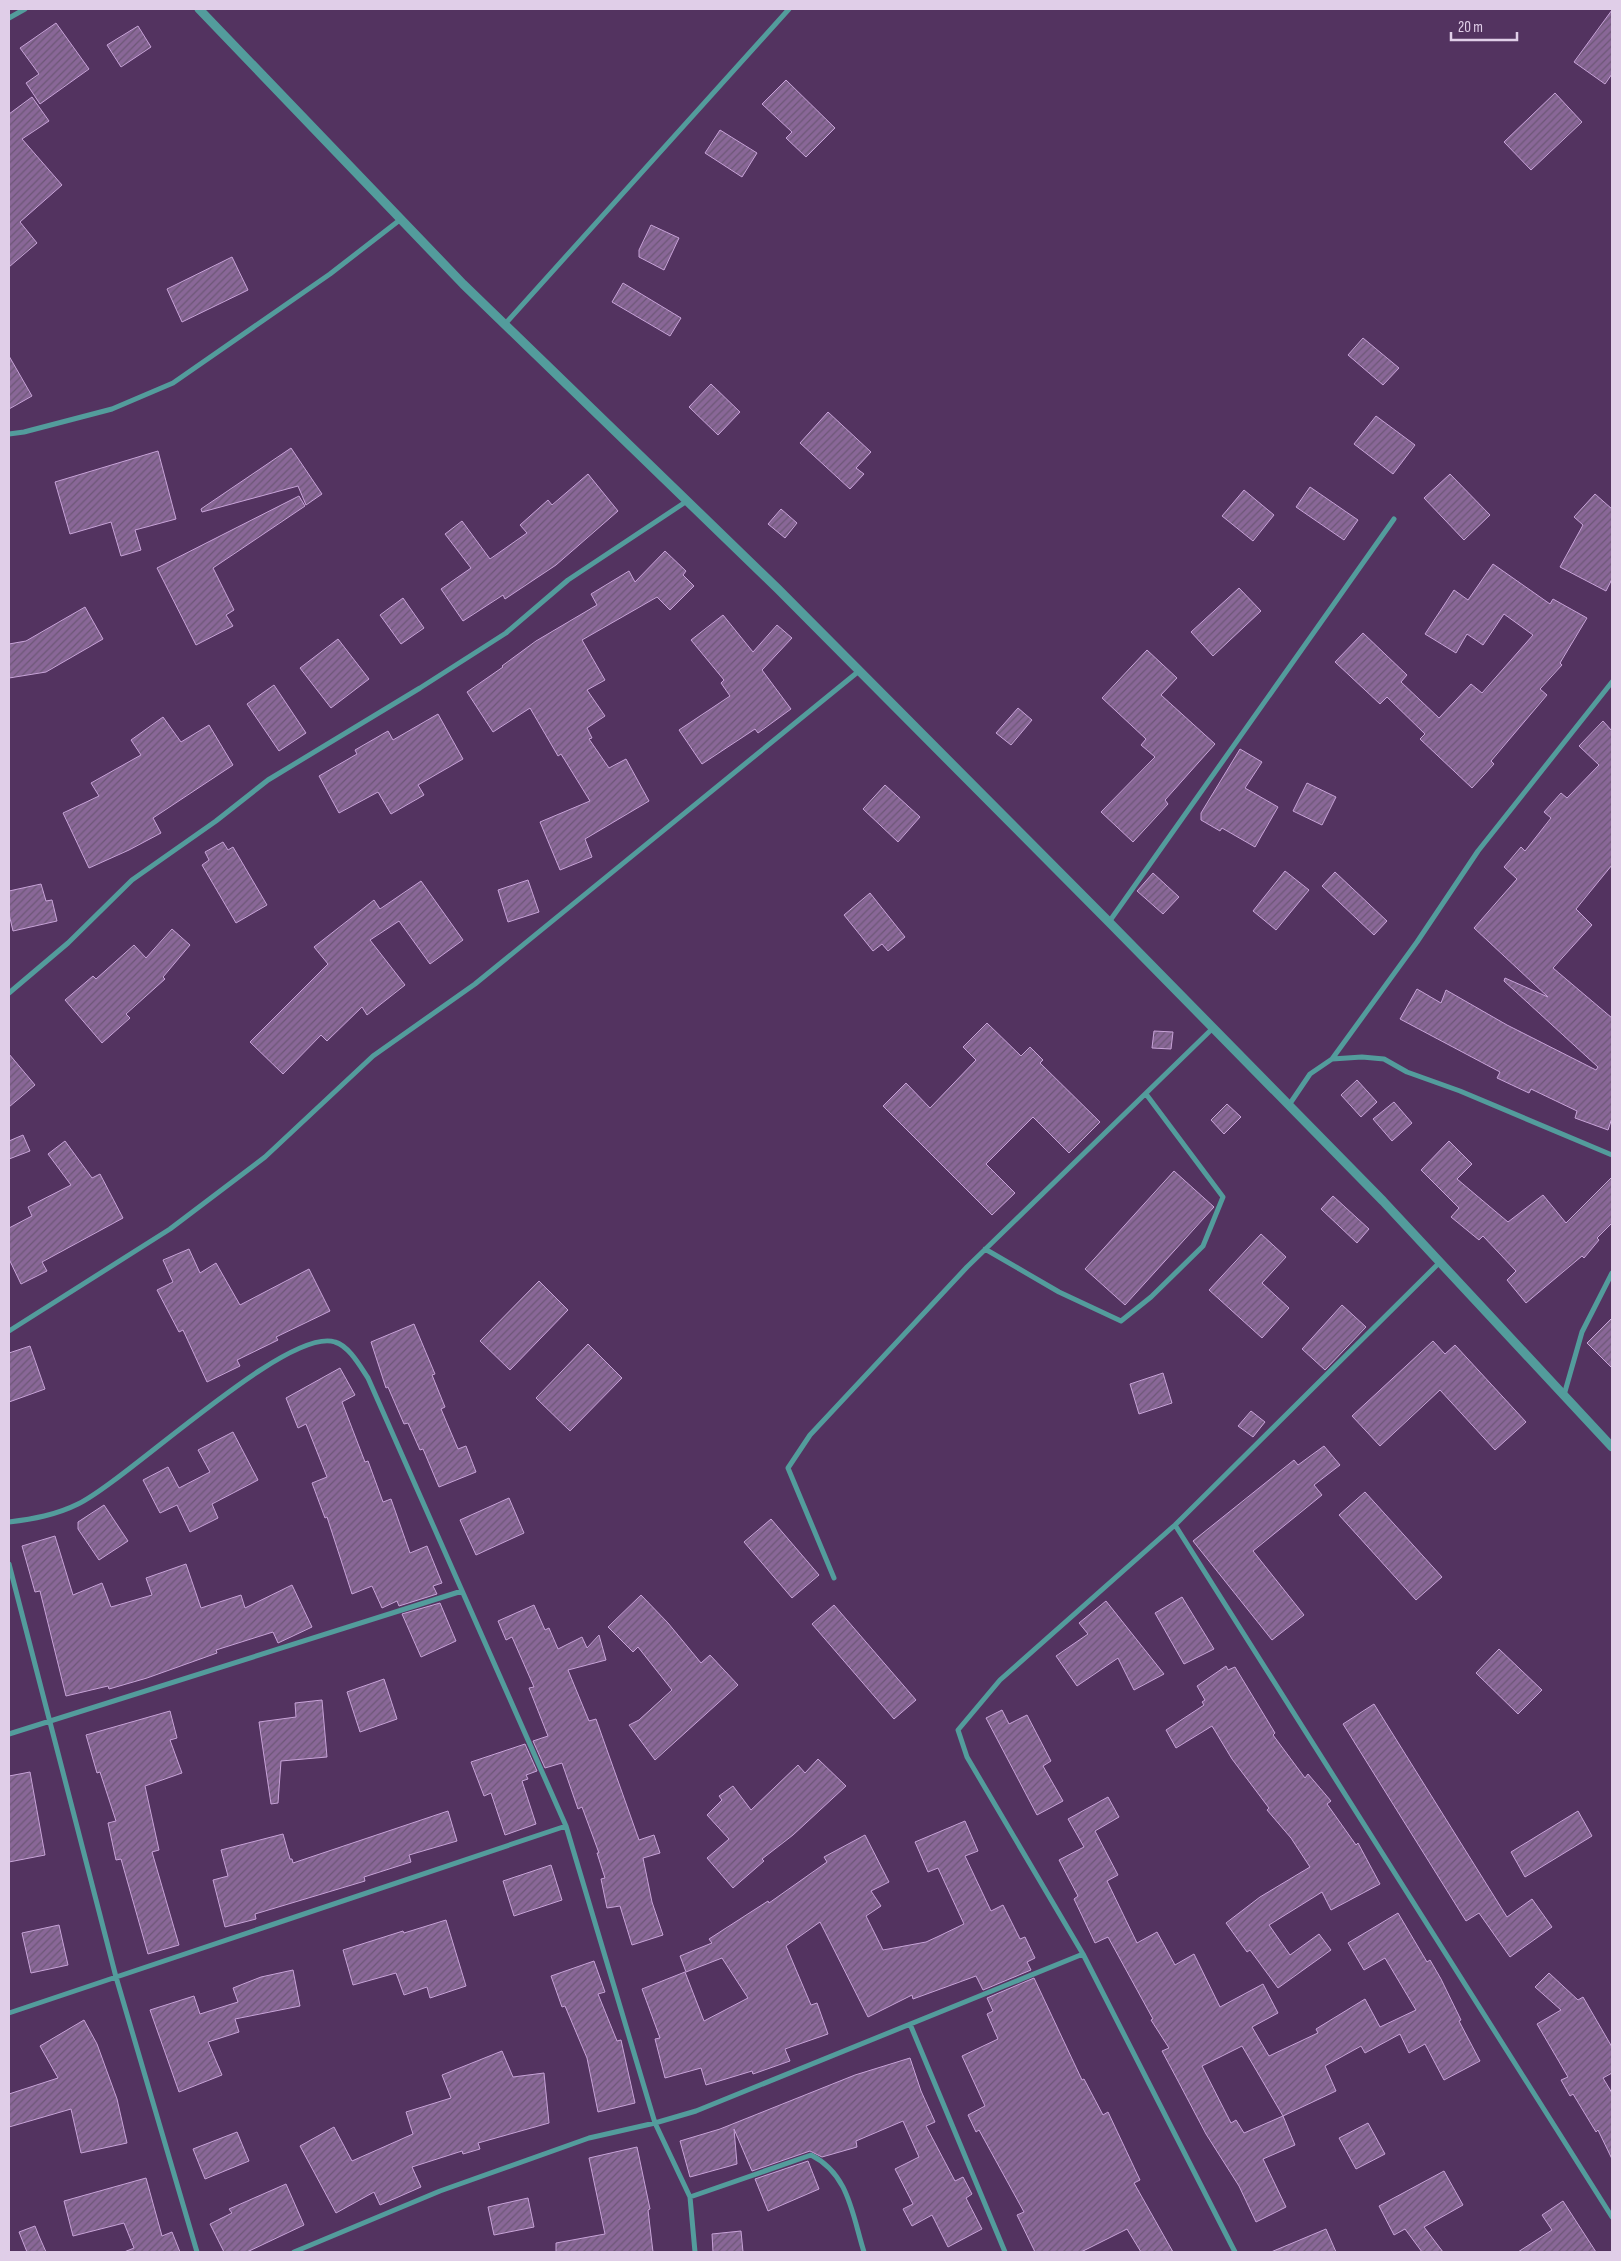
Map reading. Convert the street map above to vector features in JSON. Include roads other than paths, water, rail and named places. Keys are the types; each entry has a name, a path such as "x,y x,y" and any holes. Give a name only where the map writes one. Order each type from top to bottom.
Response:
{"street":[{"path":"9,18 25,9"},
{"path":"200,9 401,219 505,324 859,671 1289,1105 1440,1262 1612,1447"},
{"path":"505,324 789,9"},
{"path":"9,434 24,432 112,409 173,384 330,274 401,219"},
{"path":"9,993 68,943 132,880 216,821 268,780 420,688 506,633 568,580 687,502"},
{"path":"1109,922 1394,519"},
{"path":"9,1331 170,1229 265,1157 372,1056 475,984 859,671"},
{"path":"1289,1105 1310,1074 1332,1059 1417,942 1478,851 1612,682"},
{"path":"834,1578 788,1468 810,1435 986,1249 1213,1028"},
{"path":"1332,1059 1362,1057 1384,1060 1407,1072 1460,1091 1612,1154"},
{"path":"986,1249 1059,1292 1122,1321 1204,1246 1223,1197 1146,1094"},
{"path":"1235,2252 1083,1954 966,1757 958,1730 1000,1680 1175,1525 1440,1262"},
{"path":"1564,1396 1582,1332 1612,1273"},
{"path":"9,1522 46,1517 79,1504 121,1476 203,1409 291,1352 322,1340 336,1342 349,1352 368,1378 566,1826 656,2123 690,2197 695,2252"},
{"path":"1175,1525 1612,2217"},
{"path":"9,1564 116,1977 197,2252"},
{"path":"9,1734 49,1719 462,1590"},
{"path":"9,2013 566,1826"},
{"path":"294,2252 440,2191 589,2138 656,2123 696,2111 1083,1954"},
{"path":"910,2024 1004,2252"},
{"path":"690,2197 811,2155 823,2161 839,2178 864,2252"}]}
